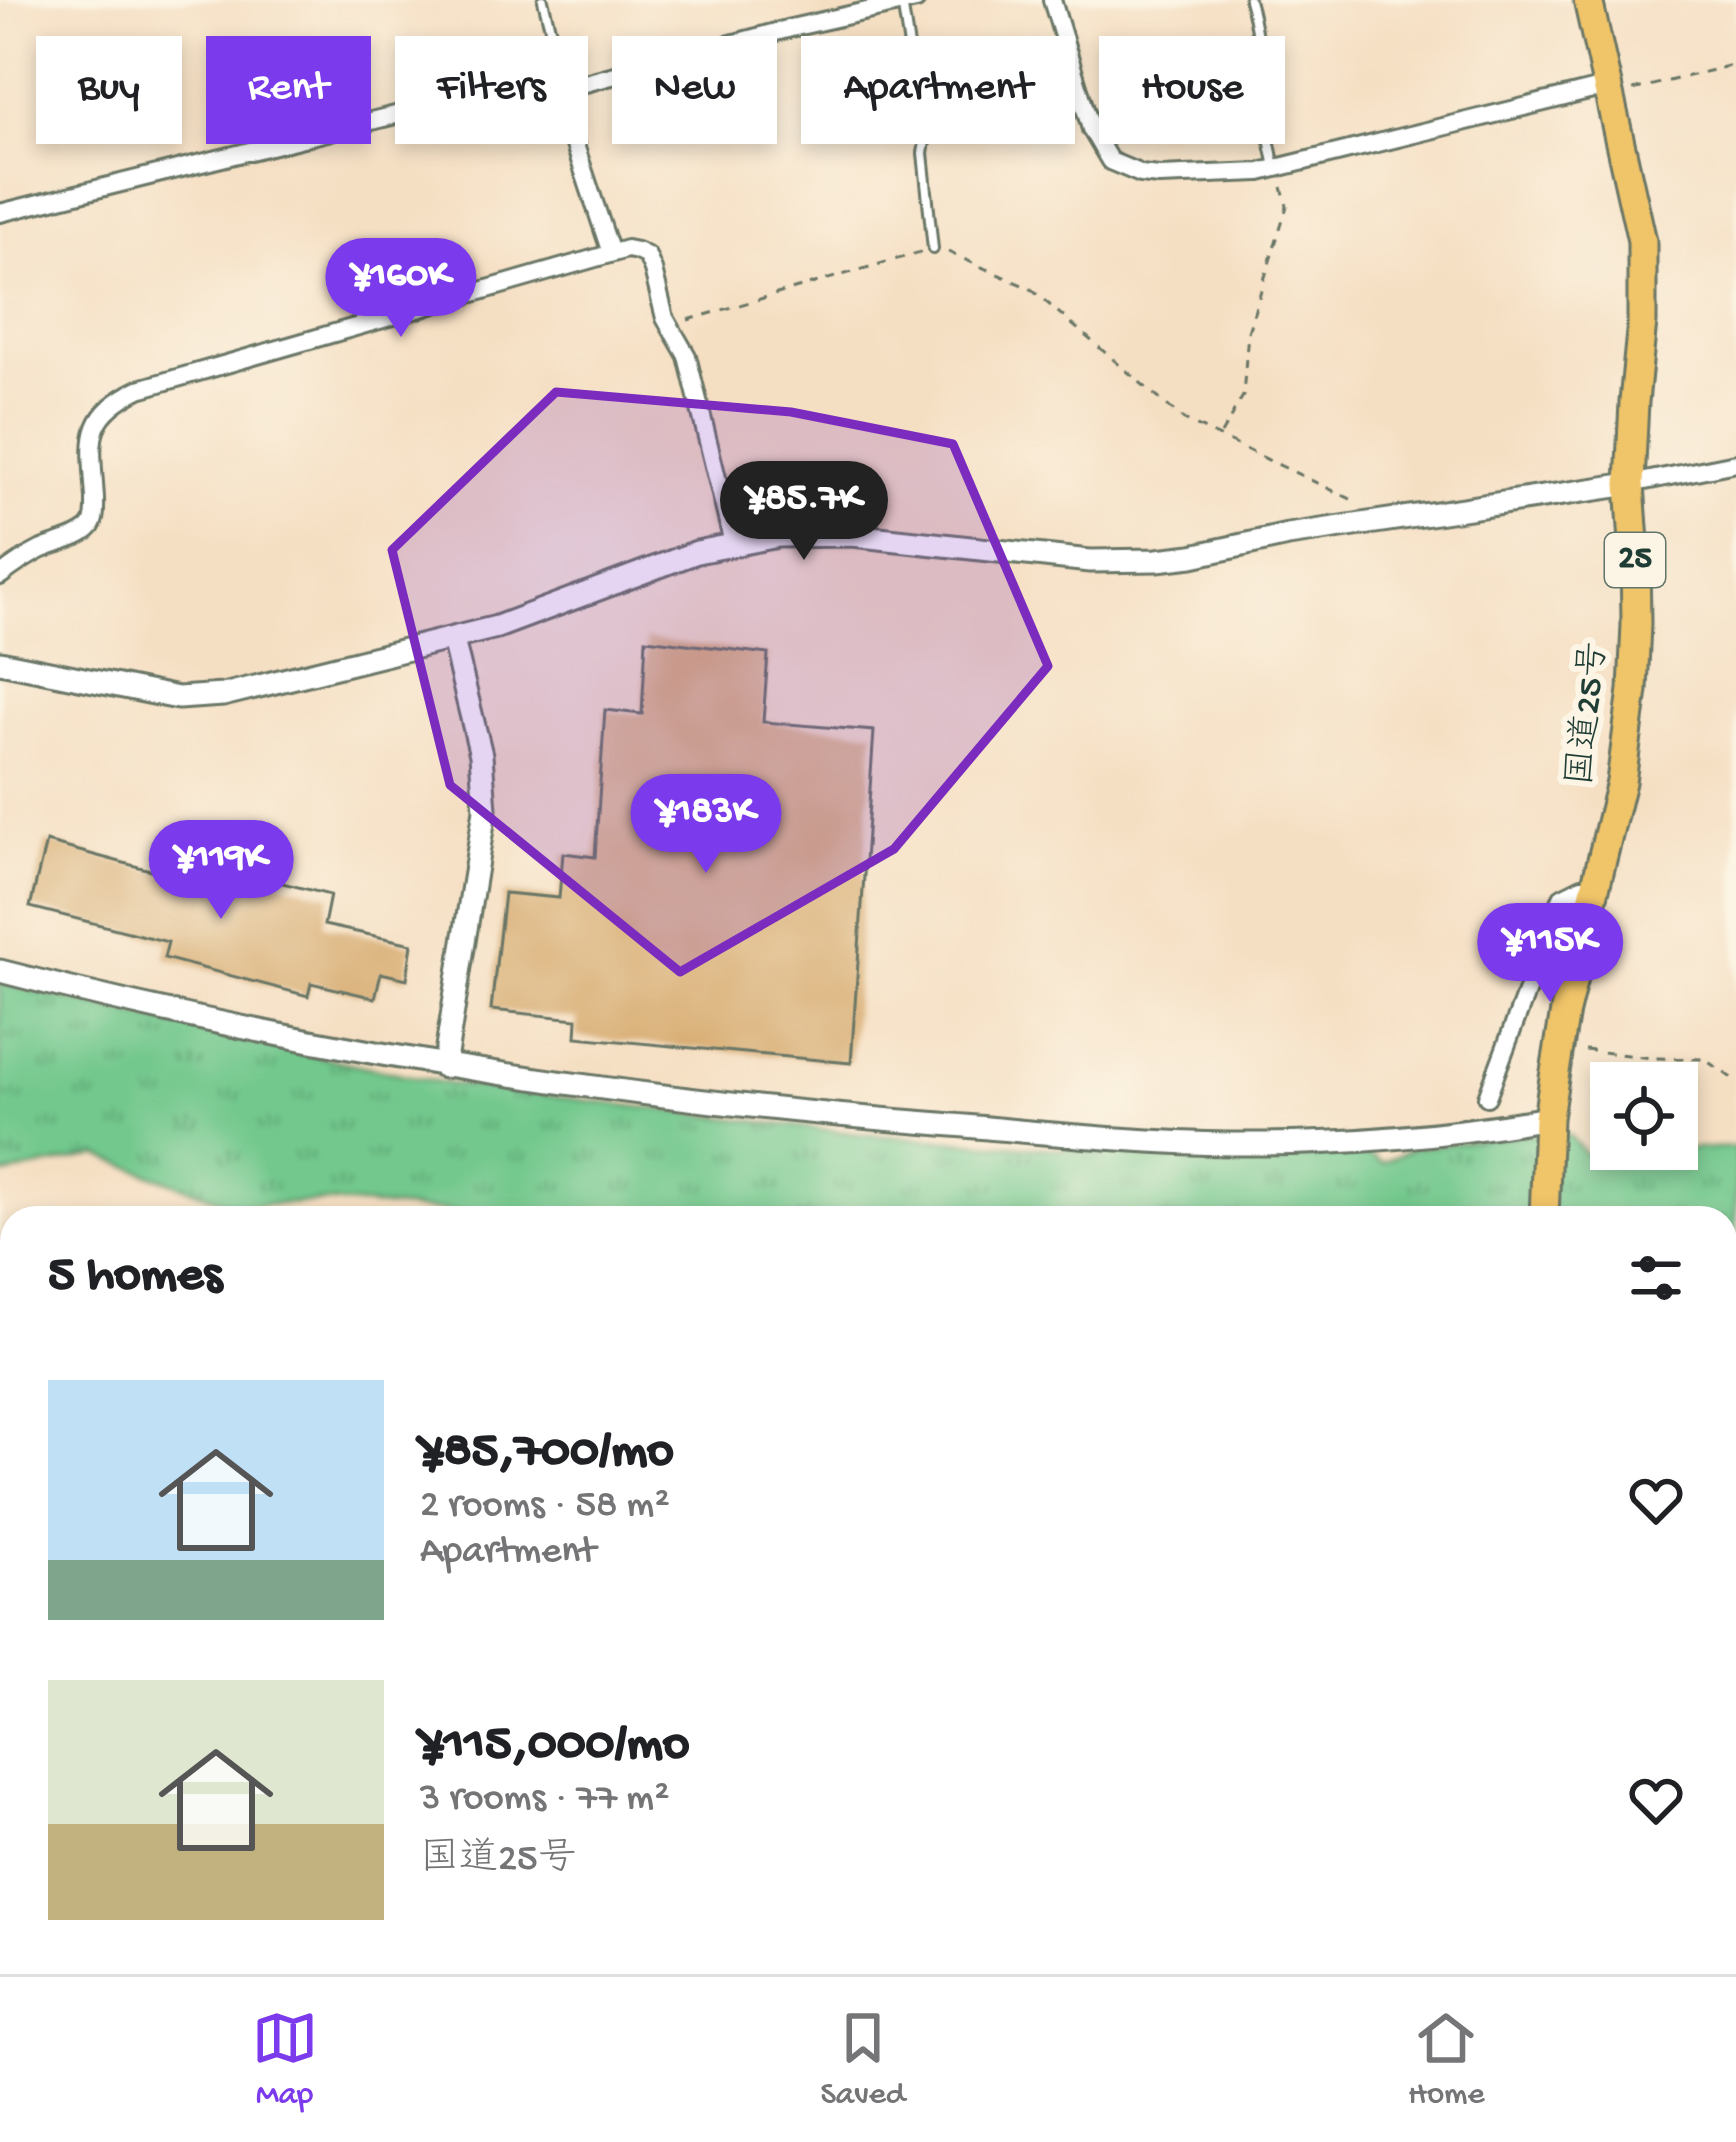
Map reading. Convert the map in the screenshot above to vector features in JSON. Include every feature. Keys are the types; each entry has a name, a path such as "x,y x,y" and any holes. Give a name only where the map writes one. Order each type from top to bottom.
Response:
{"highway":[{"name":"国道25号","path":"1544,1206 1548,1118 1565,1011 1621,782 1633,690 1635,557 1630,484 1642,322 1642,241 1588,0"}],"street":[{"path":"1052,0 1091,129 1110,161 1141,174 1276,169 1610,91"},
{"path":"588,82 907,1"},
{"path":"0,213 395,115"},
{"path":"575,144 611,253"},
{"path":"0,576 93,524 96,421 139,388 627,249 647,256 665,318 687,356 733,543"},
{"path":"0,662 178,698 201,697 246,691 452,640 539,613 669,562 733,543 778,536 852,535 1052,558 1192,556 1288,535 1630,484 1736,463"},
{"path":"443,1067 485,810 482,755 452,640"},
{"path":"1487,1097 1562,897 1582,887 1597,888"},
{"path":"0,971 238,1027 443,1067 788,1112 1192,1143 1379,1139 1548,1118"}],"lane":[{"path":"544,0 553,36"},
{"path":"1250,0 1276,169"},
{"path":"907,1 915,85 927,131 923,153 933,249"}],"path":[{"path":"1610,91 1736,64"},
{"path":"1220,436 1243,396 1248,332 1284,219 1286,196 1276,169"},
{"path":"665,318 689,320 942,249 1031,289 1173,412 1372,510 1378,521"},
{"path":"1559,1047 1704,1059 1736,1081"}],"highlighted area":[{"path":"556,392 791,412 953,444 1048,666 894,849 680,972 450,785 392,550"}],"green space":[{"path":"0,983 444,1083 860,1134 1113,1153 1300,1156 1363,1152 1382,1163 1415,1148 1527,1134 1569,1135 1590,1154 1590,1170 1698,1170 1698,1149 1736,1147 1736,1206 374,1206 321,1202 237,1206 98,1155 0,1176"}],"building":[{"path":"646,639 768,654 763,722 874,731 851,1063 576,1037 577,1019 491,1010 504,893 559,898 563,853 595,857 605,710 642,714"},
{"path":"46,842 183,879 188,859 330,895 324,925 412,944 407,979 381,973 375,998 311,983 308,996 164,958 168,942 30,907"}]}
